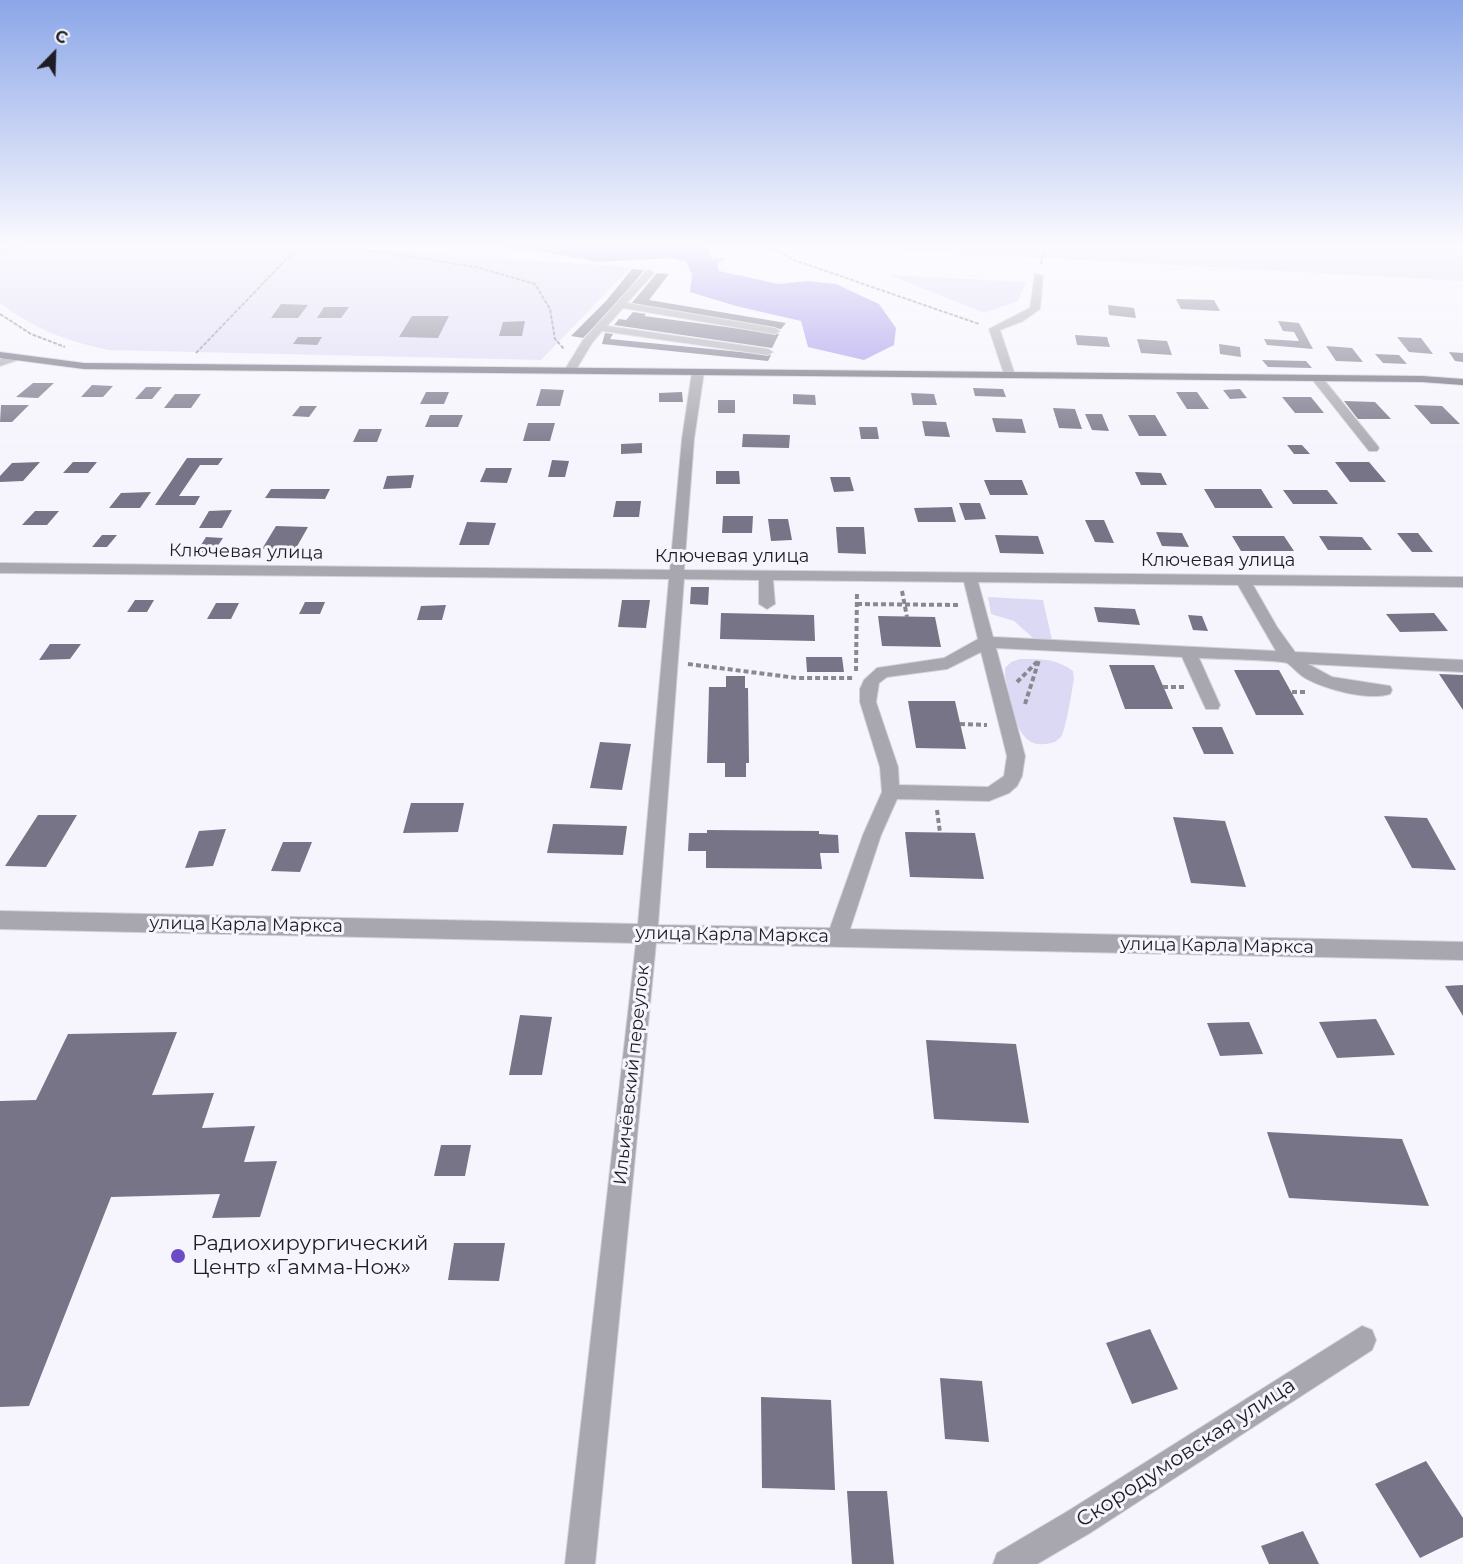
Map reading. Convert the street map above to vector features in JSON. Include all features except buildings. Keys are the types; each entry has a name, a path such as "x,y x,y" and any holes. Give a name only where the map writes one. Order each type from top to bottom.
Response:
{"main road":[{"path":"0,355 84,366 181,368 1422,379 1463,382"}],"street":[{"path":"570,371 576,358 610,317"},
{"path":"689,317 775,332"},
{"path":"1009,375 994,329 1022,317"},
{"path":"600,328 768,352"},
{"path":"0,363 14,358"},
{"name":"Ильичёвский переулок","path":"580,1564 647,934 688,439 698,372"},
{"path":"1317,378 1373,448"},
{"name":"Ключевая улица","path":"0,568 1463,582"},
{"path":"766,577 767,604"},
{"path":"891,792 989,794 1005,789 1015,775 1016,756 970,578"},
{"path":"1243,580 1288,657 1308,674 1349,689 1385,694 1367,661"},
{"path":"837,938 872,835 891,792 889,767 868,702 868,689 872,680 883,672 946,663 986,642 1463,666"},
{"path":"1188,652 1212,705"},
{"name":"улица Карла Маркса","path":"0,920 1463,951"},
{"name":"Скородумовская улица","path":"1008,1564 1079,1522 1362,1340"}],"path":[{"path":"5,317 37,338 68,348"},
{"path":"181,368 230,317"},
{"path":"551,317 555,341 576,358"},
{"path":"959,317 994,329"},
{"path":"669,662 797,678 856,678 857,578"},
{"path":"900,578 907,617"},
{"path":"857,604 977,606"},
{"path":"960,724 1018,725 1039,659 1009,691 999,691"}],"shaded area":[{"path":"20,317 583,317 541,360 108,350 78,343"},
{"path":"784,317 888,317 896,328 894,345 864,360 808,347 801,321"},
{"path":"988,597 1043,600 1052,640 1033,638 1014,621 991,614"},
{"path":"1020,659 1054,661 1073,671 1074,679 1065,726 1061,737 1053,742 1034,743 1026,738 1016,720 1005,668 1011,662"}],"place":[{"name":"Радиохирургический Центр «Гамма-Нож»","path":"178,1256"}]}
